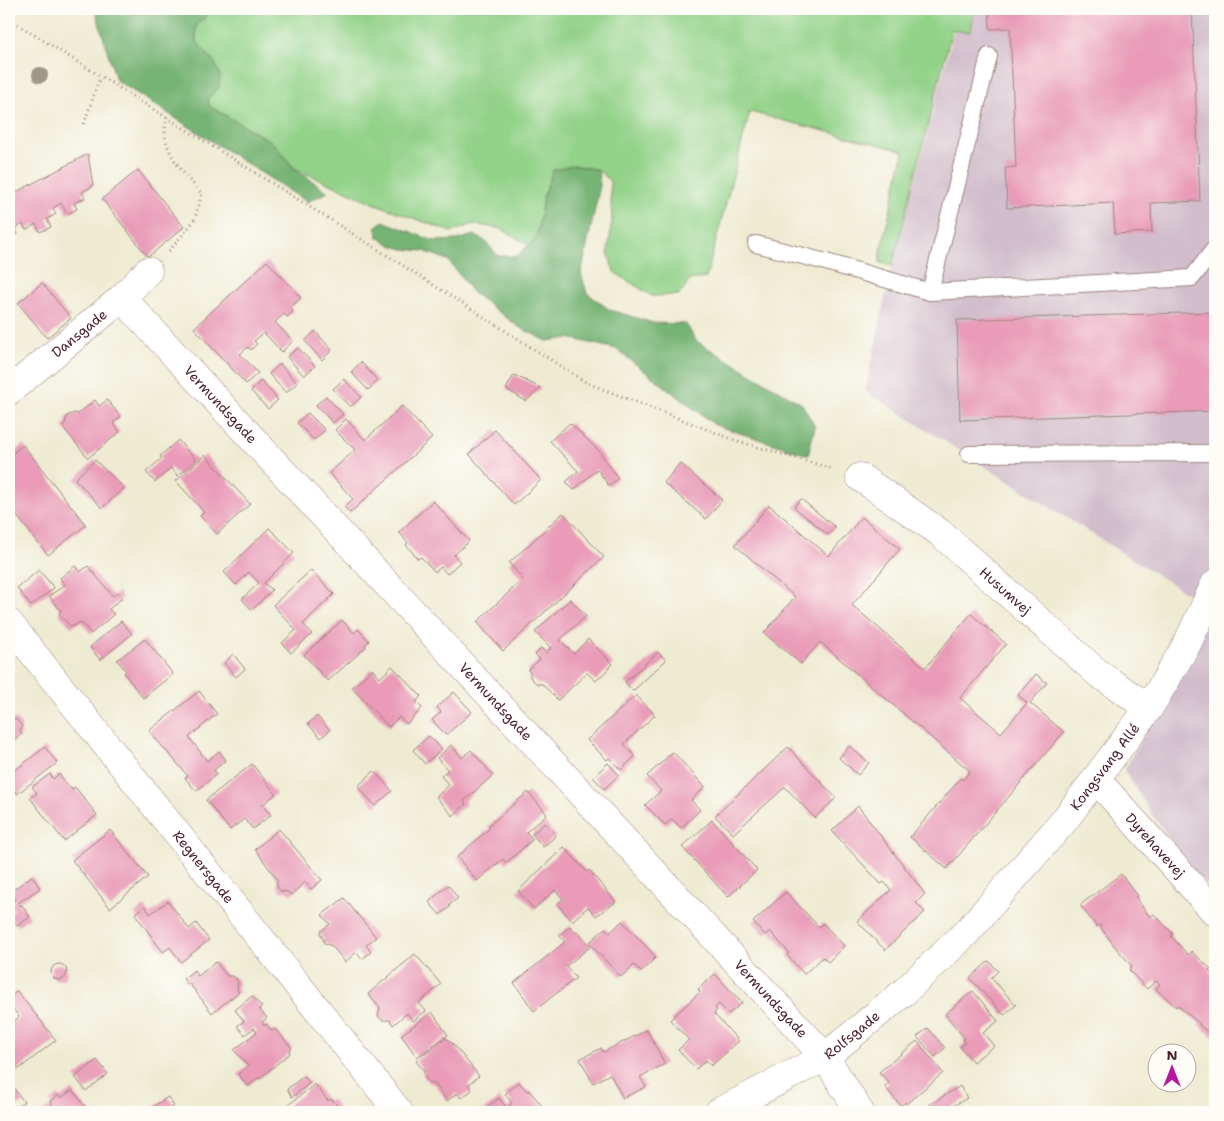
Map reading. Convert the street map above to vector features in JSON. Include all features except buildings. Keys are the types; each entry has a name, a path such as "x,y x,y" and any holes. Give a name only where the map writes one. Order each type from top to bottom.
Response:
{"street":[{"name":"Dansgade","path":"9,391 122,298 148,271"},
{"name":"Vermundsgade","path":"122,298 825,1057 860,1112"},
{"name":"Husumvej","path":"860,477 939,532 1099,674 1149,708"},
{"name":"Kongsvang Allé","path":"967,932 1063,822 1149,708 1187,644 1215,584"},
{"name":"Regnersgade","path":"9,623 399,1112"},
{"name":"Dyrehavevej","path":"1096,779 1215,912"},
{"name":"Rolfsgade","path":"719,1112 825,1057 904,992 967,932"}],"lane":[{"path":"930,292 989,56"},
{"path":"756,244 930,292 1192,278 1215,248"},
{"path":"969,454 1215,453"}],"path":[{"path":"9,19 587,383 737,441 860,477"},
{"path":"84,124 100,77"},
{"path":"148,271 171,249 194,221 202,194 172,158 164,128 167,118"}],"shaded area":[{"path":"960,9 1215,9 1215,891 1197,876 1149,810 1124,770 1213,610 865,391 892,266"}],"green space":[{"path":"95,9 209,9 207,16 196,25 196,41 215,63 220,75 219,88 208,98 209,106 272,142 294,168 328,192 307,202 116,80"},
{"path":"209,9 975,9 970,32 952,30 892,266 880,263 880,255 904,151 750,112 706,278 690,280 679,295 652,296 614,272 608,252 612,221 610,181 598,170 574,165 543,197 537,237 529,245 501,229 474,224 451,232 378,205 294,168 272,142 209,106 208,98 215,63 196,41 196,25 207,16"},
{"path":"574,165 598,170 600,185 581,274 587,293 610,310 653,323 686,324 696,341 802,404 815,427 808,455 715,425 616,349 569,338 547,341 519,327 473,293 448,260 424,251 393,246 378,237 375,227 383,221 434,241 457,240 474,235 485,241 498,256 517,256 537,237 543,197 553,170"}]}
